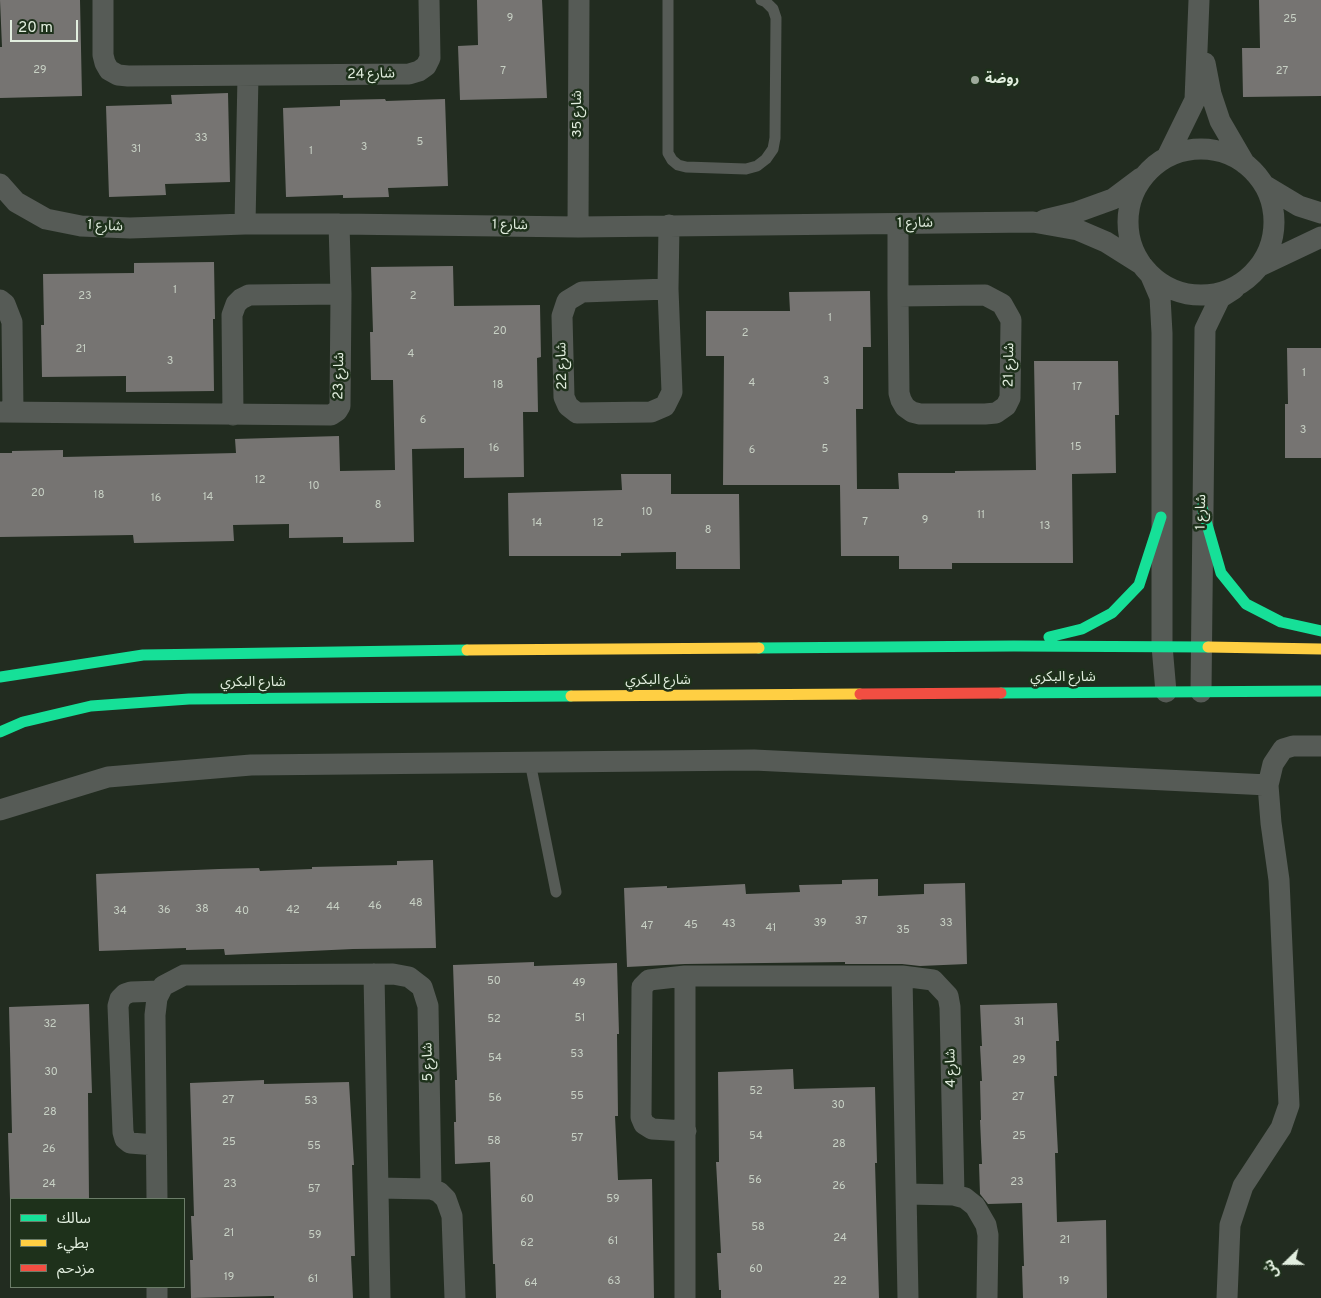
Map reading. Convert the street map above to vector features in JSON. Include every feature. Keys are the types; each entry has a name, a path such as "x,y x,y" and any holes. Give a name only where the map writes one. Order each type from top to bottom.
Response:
{"main road":[{"path":"1202,506 1221,573 1246,604 1281,622 1321,631"},
{"path":"1014,646 1082,629 1112,613 1139,585 1161,517"},
{"path":"0,677 143,655 460,650 1014,646 1321,649"},
{"name":"شارع البكري","path":"0,732 23,722 91,706 189,699 1321,691"}],"street":[{"name":"شارع 24","path":"103,0 103,54 105,64 109,70 118,75 128,76 400,75 419,71 426,66 430,58 430,0"},
{"name":"شارع 35","path":"578,227 579,0"},
{"path":"1167,157 1195,100 1199,0"},
{"path":"1198,30 1211,94 1220,122 1245,164 1264,185 1299,206 1321,213"},
{"path":"245,224 248,76"},
{"path":"1166,692 1162,646 1162,332 1160,297 1131,242 1128,218 1134,193 1147,173 1167,157 1187,150 1207,150 1227,154 1245,164"},
{"name":"شارع 1","path":"1033,222 1077,212 1113,199 1147,173"},
{"name":"شارع 1","path":"0,184 16,202 46,218 81,226 130,228 245,224 578,227 1033,222 1078,230 1106,242 1146,270"},
{"path":"1146,270 1171,289 1194,295 1217,294 1239,285 1251,277 1260,266 1270,247 1274,226 1272,205 1264,185"},
{"name":"شارع 23","path":"0,300 5,304 12,322 6,412 332,415 337,412 340,406 341,294 339,224"},
{"name":"شارع 21","path":"898,224 898,296 899,393 905,407 912,412 920,414 985,414 996,413 1006,406 1010,398 1011,320 1002,304 984,295 898,296"},
{"name":"شارع 22","path":"668,290 582,292 567,301 562,316 564,397 568,406 577,413 651,412 665,406 672,392 668,290 669,225"},
{"path":"1260,266 1321,237"},
{"name":"شارع 1","path":"1201,692 1205,329 1220,298 1239,285"},
{"path":"233,415 232,315 236,304 250,295 341,294"},
{"path":"1227,1298 1230,1225 1243,1186 1280,1128 1288,1105 1279,880 1270,823 1268,785 1273,764 1283,749 1293,746 1321,746"},
{"path":"0,810 108,777 251,764 754,760 1268,785"},
{"path":"374,974 380,1298"},
{"name":"شارع 5","path":"160,991 163,986 184,975 374,974 409,977 422,987 428,1006 431,1189"},
{"path":"685,976 686,1298"},
{"name":"شارع 4","path":"686,1131 652,1130 644,1124 641,1116 642,987 649,980 685,976 902,976 933,980 948,996 950,1006 954,1195"},
{"path":"902,976 908,1298"},
{"path":"156,1145 130,1144 123,1132 118,1006 120,999 125,994 131,992 160,991 155,1014 157,1198"},
{"path":"378,1188 431,1189 446,1199 452,1216 455,1298"},
{"path":"907,1194 954,1195 965,1198 975,1206 986,1225 988,1235 987,1298"}],"lane":[{"path":"668,0 668,153 678,165 686,167 746,169 757,166 766,159 773,149 776,138 776,18 773,9 761,0"},
{"path":"530,762 556,892"}],"building":[{"path":"0,0 80,0 82,96 0,98 0,47 2,47"},
{"path":"477,0 542,0 547,98 460,100 458,46 478,45"},
{"path":"1259,0 1321,0 1321,96 1243,97 1242,48 1260,48"},
{"path":"228,93 230,182 165,184 166,195 109,197 106,106 172,104 171,95"},
{"path":"385,99 386,101 445,99 448,186 388,188 389,197 343,198 343,195 286,197 283,108 340,106 340,100"},
{"path":"214,262 214,391 126,392 126,376 42,377 41,325 44,325 43,274 134,273 134,263"},
{"path":"453,266 454,306 540,305 541,357 537,358 538,412 523,412 524,477 464,478 464,448 412,449 414,542 343,543 343,537 289,538 289,524 233,525 234,541 134,543 133,535 0,537 0,453 63,450 63,457 236,453 235,439 339,436 340,471 395,470 393,380 371,380 370,332 373,332 371,267"},
{"path":"870,291 871,347 863,347 863,409 856,409 857,489 899,489 898,473 1036,470 1034,361 1118,361 1119,415 1115,415 1116,473 1072,474 1073,563 952,563 952,569 899,569 899,556 841,556 840,485 723,485 724,356 706,356 706,311 790,311 789,292"},
{"path":"1287,348 1321,348 1321,458 1285,458 1285,404 1288,404"},
{"path":"621,474 671,474 671,494 739,494 740,569 676,569 676,552 621,553 621,556 509,556 508,493 622,490"},
{"path":"433,860 436,948 353,949 225,955 224,949 186,950 186,948 99,951 96,874 259,868 260,871 312,869 312,867 397,865 397,861"},
{"path":"878,879 878,896 924,894 924,884 965,883 967,964 920,966 902,964 845,964 845,962 685,964 627,967 624,888 745,884 746,894 800,892 799,885 842,884 842,880"},
{"path":"534,962 534,966 617,963 619,1034 617,1034 618,1116 615,1116 618,1180 652,1179 654,1298 496,1298 490,1162 455,1164 455,1080 457,1080 453,965"},
{"path":"1057,1003 1059,1041 1056,1041 1057,1076 1054,1076 1058,1153 1055,1153 1057,1222 1106,1220 1107,1298 1023,1298 1022,1203 988,1204 980,1194 979,1164 982,1164 980,1081 982,1081 980,1046 982,1046 980,1005"},
{"path":"89,1004 92,1093 88,1093 89,1198 10,1199 8,1133 12,1133 9,1007"},
{"path":"793,1069 794,1089 875,1087 879,1298 721,1298 717,1253 721,1253 716,1162 719,1162 718,1072"},
{"path":"264,1080 264,1084 349,1082 354,1165 352,1165 355,1256 351,1256 353,1298 274,1298 274,1296 191,1298 190,1260 193,1260 191,1216 194,1216 190,1083"}],"traffic: fast":[{"path":"1202,507 1221,573 1246,604 1281,622 1321,631"},
{"path":"1049,637 1082,629 1112,613 1139,585 1161,517"},
{"path":"759,648 1208,647"},
{"path":"0,677 143,655 467,650"},
{"path":"1001,693 1321,691"},
{"path":"0,732 23,722 91,706 189,699 571,696"}],"traffic: slow":[{"path":"1208,647 1321,649"},
{"path":"467,650 759,648"},
{"path":"571,696 860,694"}],"traffic: jam":[{"path":"860,694 1001,693"}],"place":[{"name":"روضة","path":"975,80"}]}
